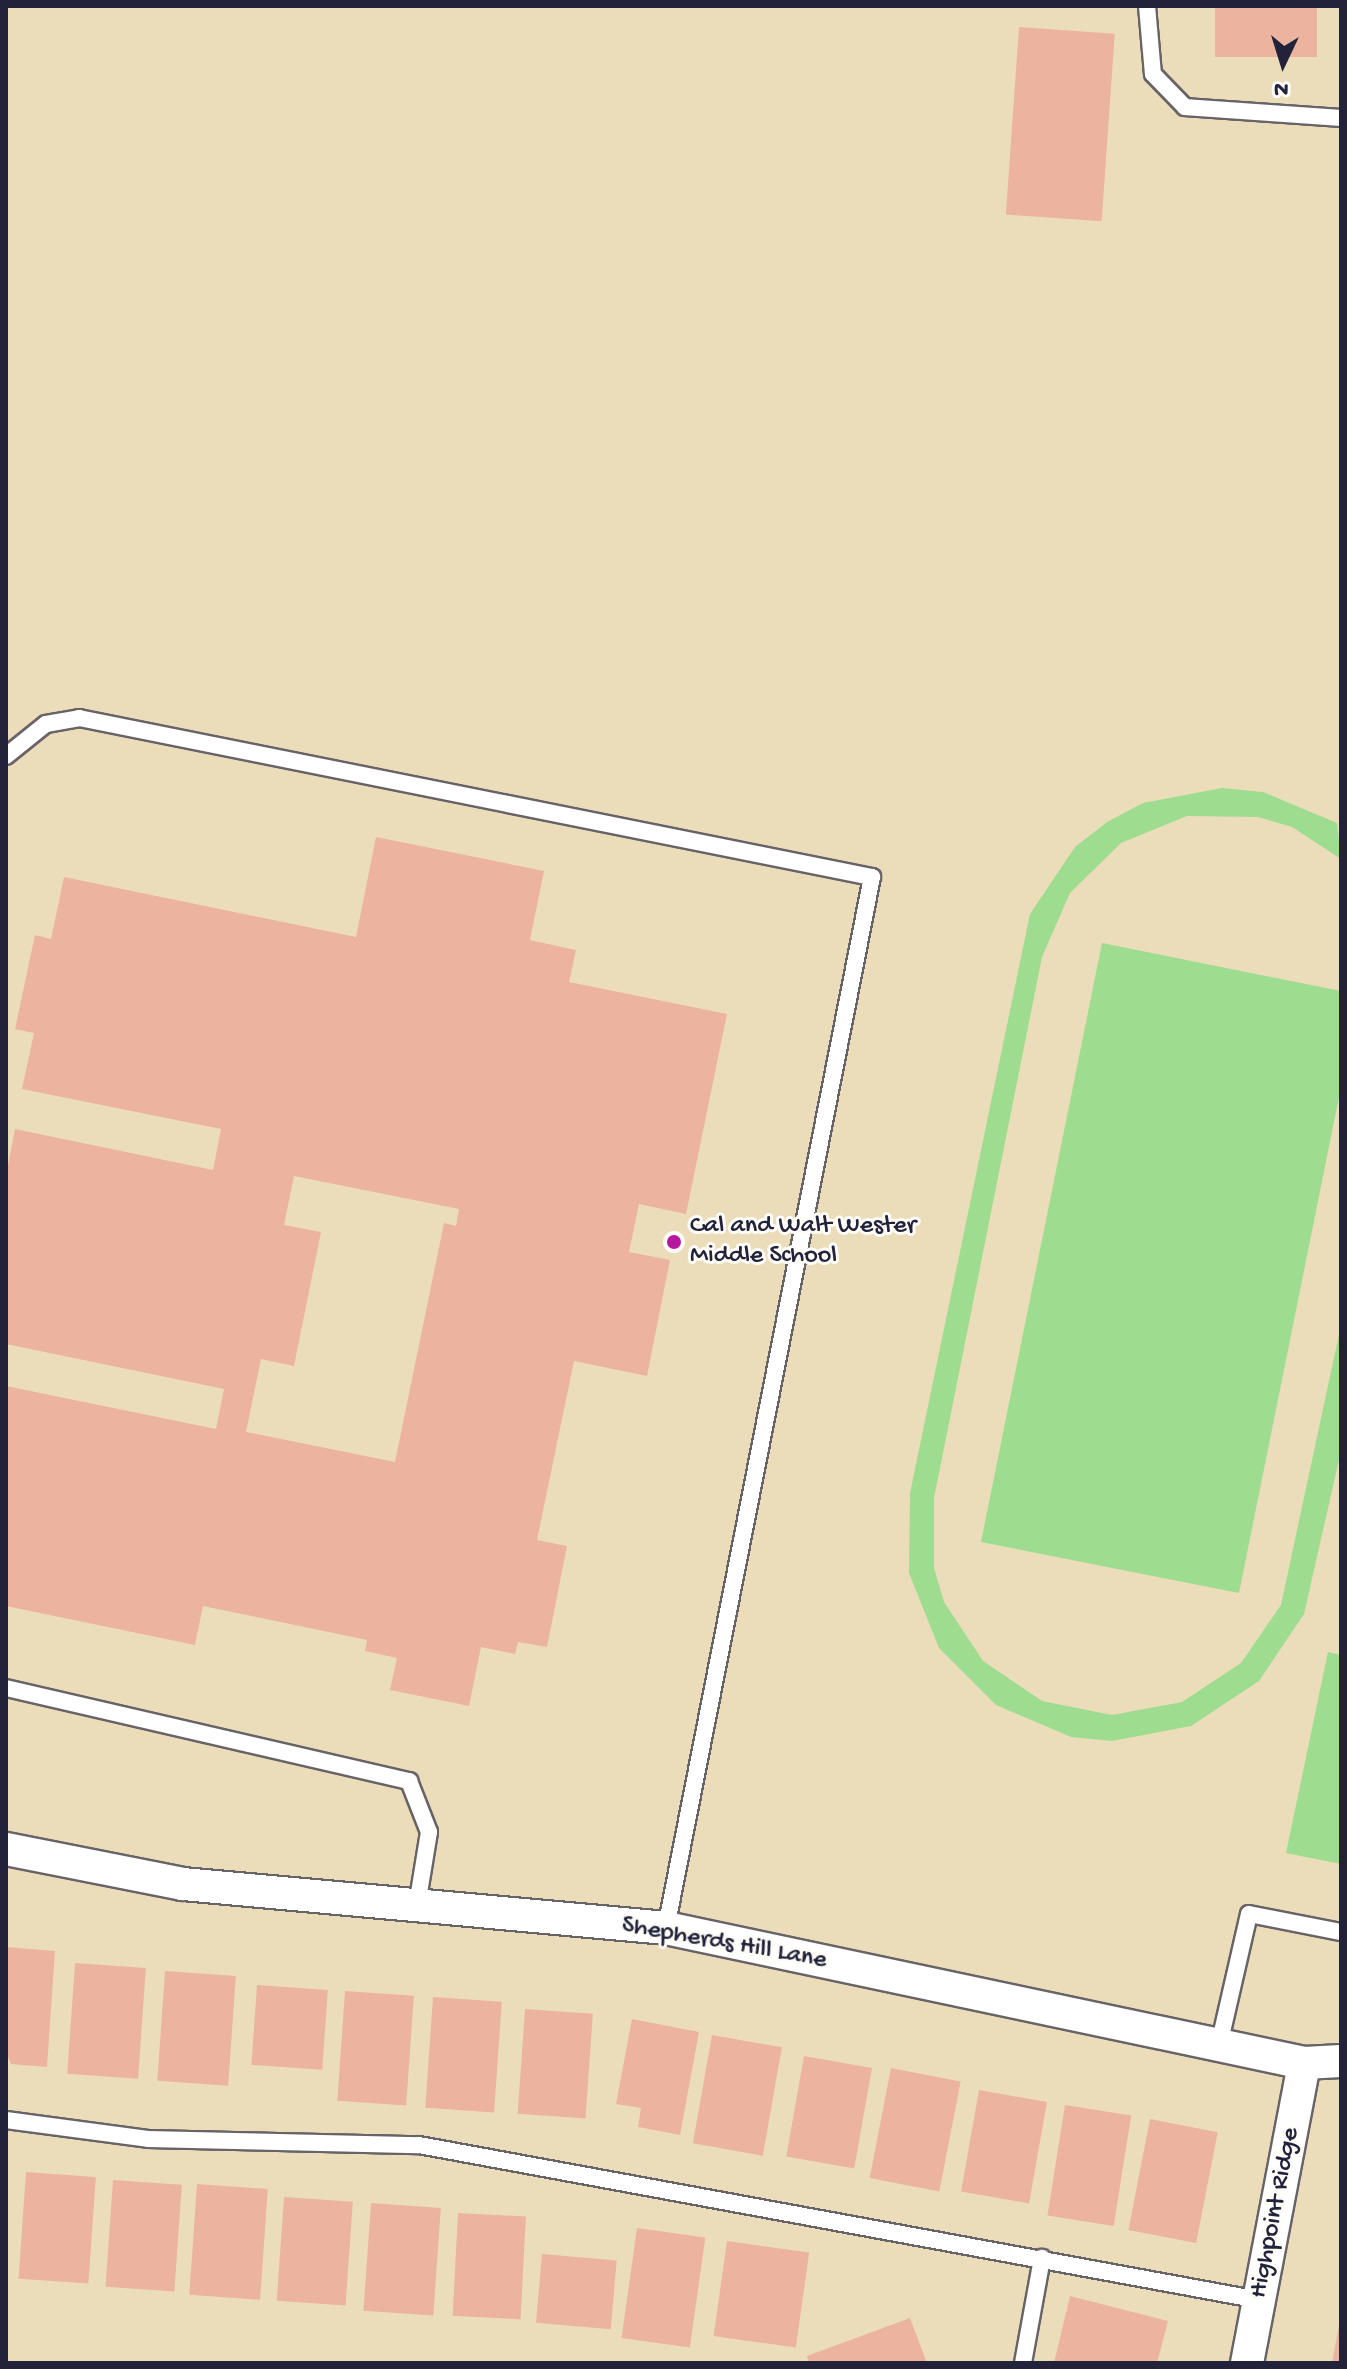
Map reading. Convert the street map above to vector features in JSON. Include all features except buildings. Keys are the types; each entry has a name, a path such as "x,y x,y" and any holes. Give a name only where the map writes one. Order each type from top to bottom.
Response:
{"street":[{"name":"Shepherds Hill Lane","path":"6,1849 183,1884 666,1928 1304,2063 1341,2061"},
{"name":"Highpoint Ridge","path":"1247,2363 1304,2063"}],"lane":[{"path":"1147,6 1153,74 1185,107 1341,118"},
{"path":"6,756 46,724 79,718 872,877 666,1928"},
{"path":"6,1688 409,1781 429,1832 417,1905"},
{"path":"1219,2045 1249,1914 1341,1932"},
{"path":"6,2120 148,2139 419,2145 1259,2300"},
{"path":"1023,2363 1042,2258"}],"green space":[{"path":"1222,788 1263,792 1337,823 1341,859 1292,827 1258,817 1187,816 1121,843 1070,893 1042,957 934,1498 934,1568 944,1602 983,1661 1042,1701 1112,1715 1182,1702 1241,1663 1281,1605 1341,1325 1341,1451 1304,1614 1259,1681 1191,1726 1112,1741 1071,1737 996,1705 939,1648 909,1573 910,1493 1030,914 1075,847 1107,822 1143,803"},
{"path":"1102,943 1341,991 1341,1087 1239,1593 981,1542"},
{"path":"1328,1652 1341,1655 1341,1864 1286,1853"}],"place":[{"name":"Cal and Walt Wester Middle School","path":"674,1242"}]}
